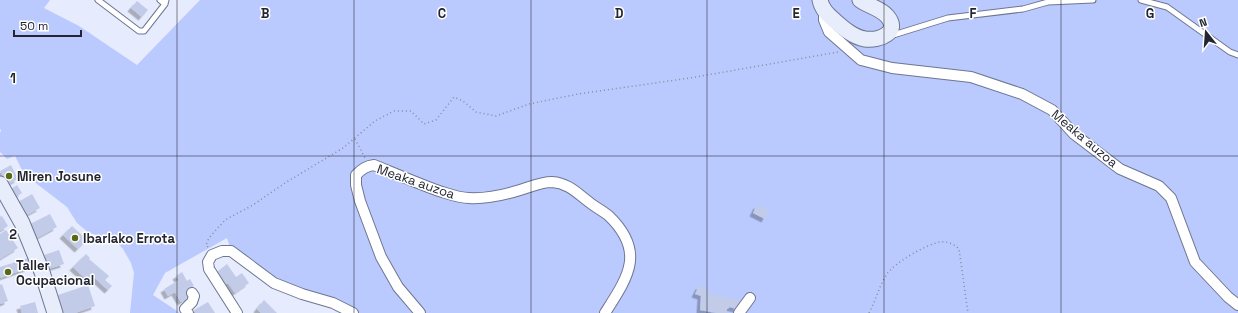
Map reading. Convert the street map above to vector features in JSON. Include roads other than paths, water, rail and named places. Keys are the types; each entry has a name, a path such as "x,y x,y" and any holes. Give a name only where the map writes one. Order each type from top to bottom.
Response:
{"street":[{"path":"822,5 846,30 853,35 866,39 887,36 891,29 891,23 887,15 860,0"},
{"name":"Meaka auzoa","path":"822,5 824,20 829,32 861,60 892,68 971,77 1022,94 1052,110 1074,134 1120,169 1159,186 1171,198 1195,262 1228,296 1238,304"},
{"name":"Meaka auzoa","path":"420,313 398,287 381,257 360,201 356,185 356,175 361,169 367,166 374,165 414,182 467,198 479,198 508,193 542,183 553,182 566,185 607,215 616,224 628,242 630,251 630,266 625,278 605,313"},
{"path":"0,184 22,223 42,272 55,313"},
{"path":"237,313 209,269 208,262 212,255 222,251 231,251 274,283 302,294 333,303 353,313"},
{"path":"188,313 185,308 192,302 194,296 192,293"},
{"path":"739,313 750,298"}],"lane":[{"path":"98,0 139,31 144,31 148,27 166,2 160,0"},
{"path":"887,36 892,36 948,18 1023,9 1048,2 1093,0"},
{"path":"1141,0 1167,7 1230,52 1238,55"}],"place":[{"name":"Miren Josune","path":"9,176"},
{"name":"Ibarlako Errota","path":"75,238"},
{"name":"Taller Ocupacional","path":"8,272"}]}
